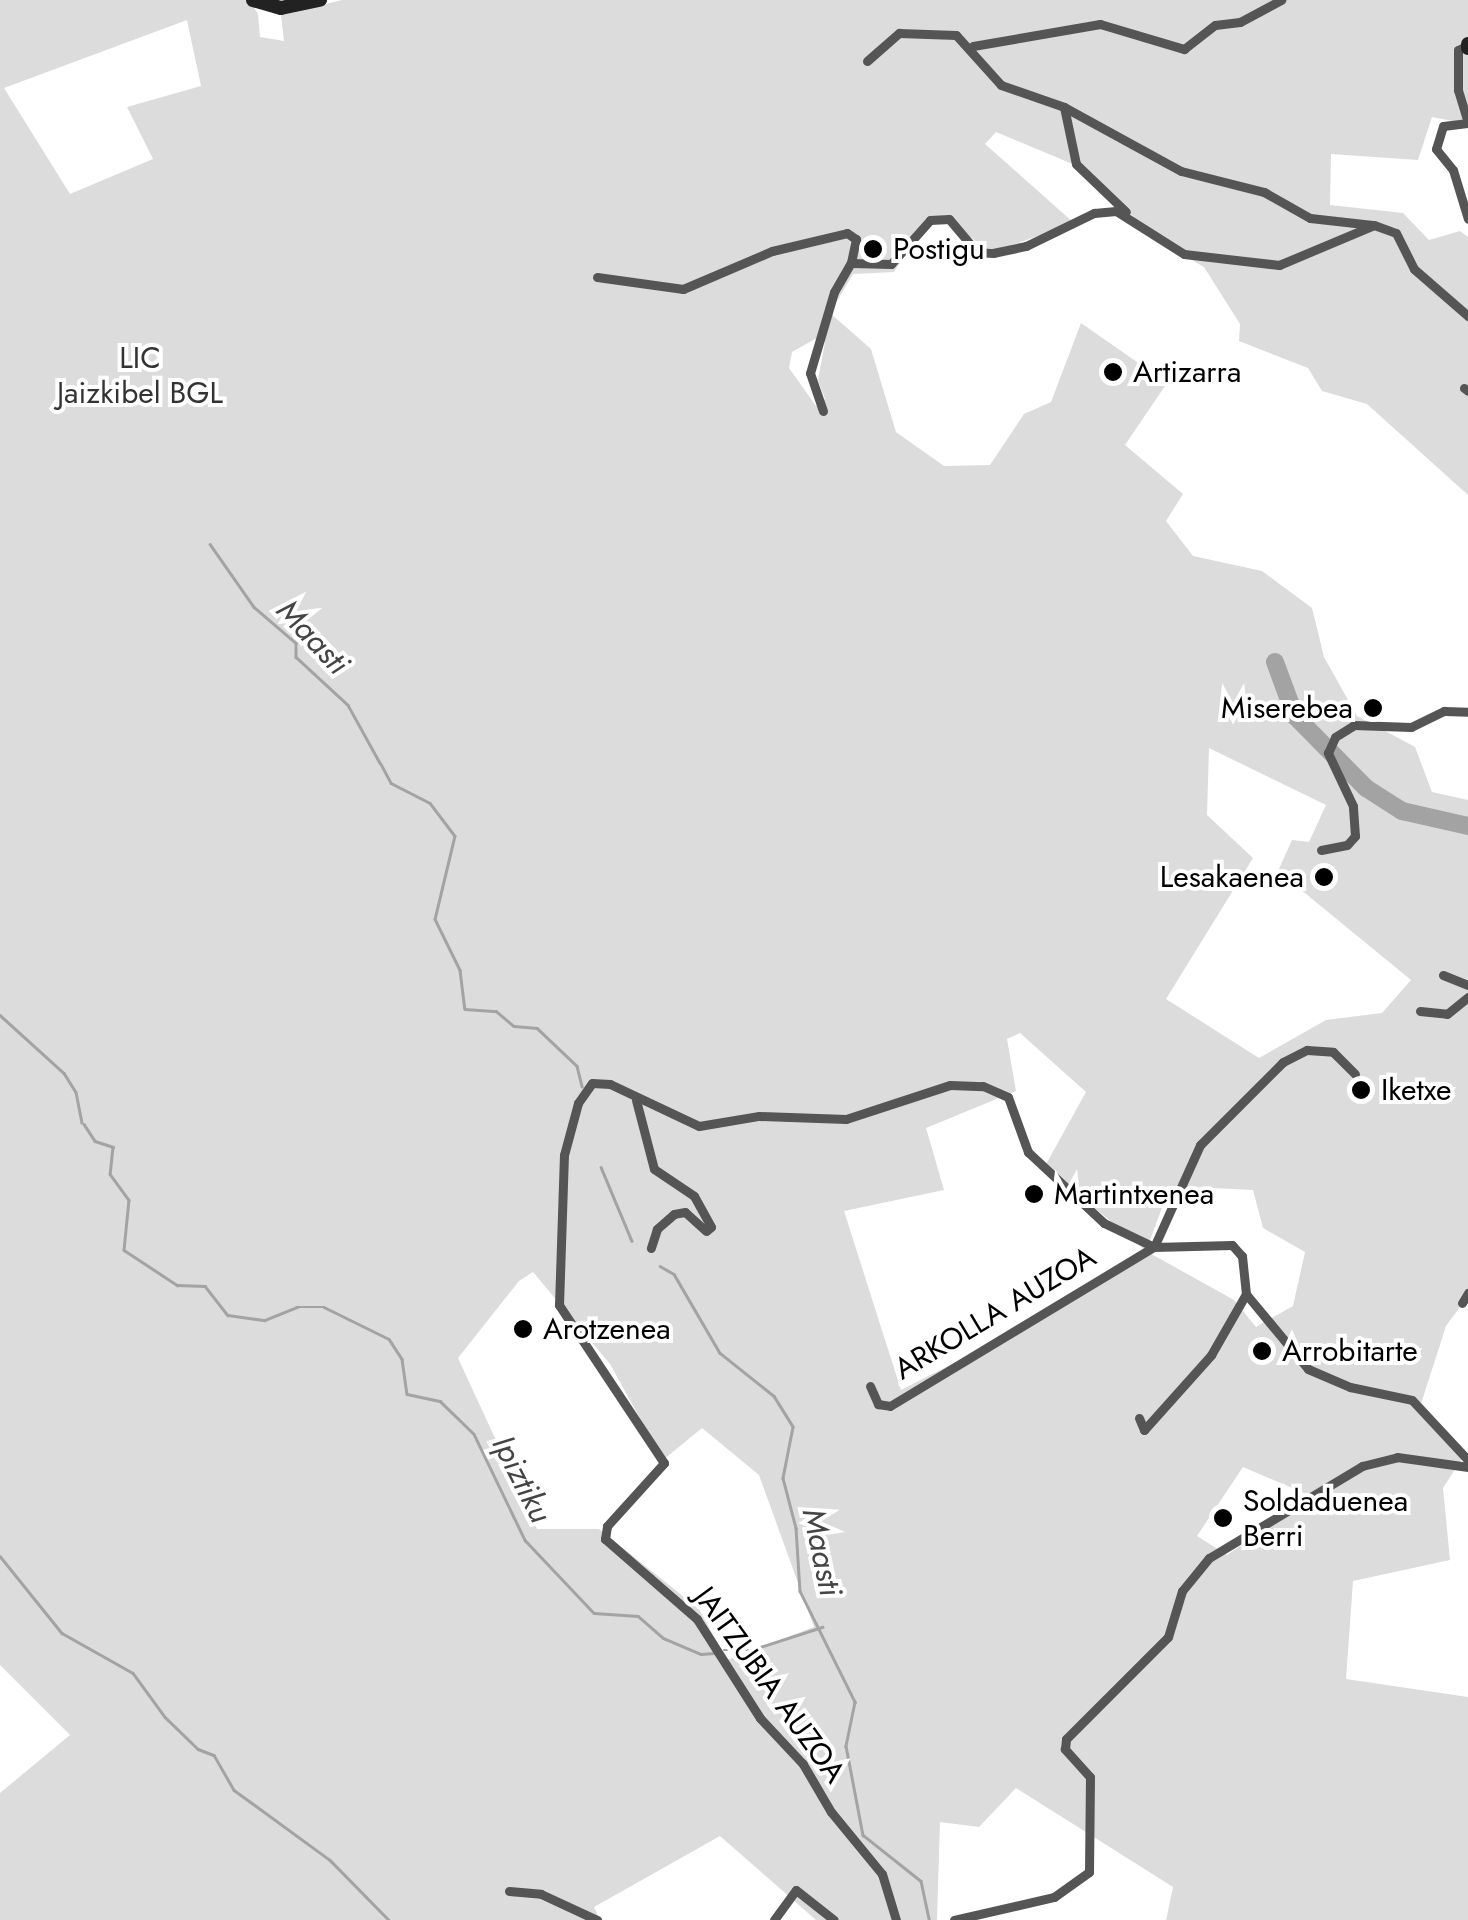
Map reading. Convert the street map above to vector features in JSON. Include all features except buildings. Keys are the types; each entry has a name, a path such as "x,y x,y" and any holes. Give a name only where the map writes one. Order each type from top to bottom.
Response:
{"street":[{"path":"254,1 281,8 320,0"},
{"path":"972,46 982,40 1100,24 1184,48 1215,26 1240,22 1280,0"},
{"path":"867,61 883,42 917,30 956,36 972,46 1001,84 1064,108 1181,170 1264,192 1310,218 1374,225 1396,232 1414,270 1468,316"},
{"path":"1468,46 1458,50 1468,122 1443,126 1436,149 1453,170 1468,219"},
{"path":"1064,108 1076,164 1130,217 1184,254 1279,265 1374,225"},
{"path":"852,263 892,264 930,220 950,220 977,252 994,252 1026,246 1094,213 1130,217"},
{"path":"596,277 683,288 772,251 847,233 856,240 852,263 834,292 810,373 823,410"},
{"path":"1321,850 1347,846 1355,836 1353,806 1328,753 1335,737 1354,726 1411,727 1444,711 1468,712"},
{"path":"1443,975 1468,986"},
{"path":"1420,1011 1447,1014 1468,997"},
{"path":"1154,1247 1200,1146 1283,1062 1307,1050 1332,1052 1355,1074"},
{"name":"ARKOLLA AUZOA","path":"559,1305 564,1155 578,1104 592,1082 604,1081 636,1100 699,1126 759,1116 808,1122 846,1119 950,1085 983,1086 1008,1097 1028,1152 1104,1224 1154,1247 1232,1245 1242,1256 1246,1294 1308,1368 1412,1400 1468,1464"},
{"path":"636,1100 654,1169 694,1196 711,1227 706,1230 685,1212 674,1214 657,1229 651,1248"},
{"name":"ARKOLLA AUZOA","path":"870,1386 878,1404 890,1406 1154,1247"},
{"path":"1462,1304 1468,1293"},
{"path":"1140,1418 1144,1430 1211,1356 1246,1294"},
{"name":"JAITZUBIA AUZOA","path":"559,1305 664,1463 607,1526 605,1539 696,1619 760,1718 803,1764 830,1812 882,1874 896,1920"},
{"path":"954,1920 1054,1898 1088,1872 1090,1777 1064,1749 1066,1739 1168,1637 1182,1591 1209,1558 1362,1466 1398,1458 1468,1464"},
{"path":"774,1920 796,1890 834,1920"},
{"path":"509,1891 542,1894 596,1920"}],"green space":[{"name":"LIC Jaizkibel BGL","path":"0,0 249,0 258,14 260,37 284,41 281,15 342,0 1468,0 1468,124 1432,117 1418,160 1331,154 1330,205 1403,213 1429,240 1460,231 1468,237 1468,495 1367,404 1322,391 1308,368 1239,341 1240,324 1204,267 1159,241 1082,168 996,132 985,144 1074,223 990,253 945,216 920,232 894,272 853,274 830,313 871,349 896,432 944,466 990,465 1024,414 1051,402 1081,323 1167,383 1125,445 1183,494 1166,521 1193,556 1262,571 1312,608 1324,657 1357,716 1415,747 1432,792 1468,800 1468,1296 1446,1326 1420,1407 1463,1457 1443,1488 1450,1560 1353,1581 1346,1679 1468,1697 1468,1920 1166,1920 1173,1887 1016,1788 979,1827 940,1822 937,1920 816,1920 720,1836 594,1907 600,1920 0,1920 0,1793 70,1735 0,1665","holes":["187,20 201,86 127,107 153,159 70,194 4,88","815,339 825,342 818,380 825,399 816,406 789,368 792,352","1209,748 1326,805 1309,842 1292,840 1278,871 1411,980 1382,1013 1326,1020 1259,1058 1166,999 1253,858 1207,815","1020,1033 1086,1092 1045,1166 1146,1251 999,1340 901,1390 844,1211 944,1190 926,1128 1016,1091 1007,1039","1170,1186 1253,1190 1263,1228 1305,1252 1293,1306 1256,1327 1234,1300 1146,1251","533,1272 610,1364 663,1460 702,1428 759,1475 814,1627 727,1660 699,1609 599,1529 537,1529 458,1358 519,1281","1243,1467 1313,1497 1227,1555 1197,1536"]}],"waterway":[{"name":"Maasti","path":"210,544 254,607 296,643 296,657 348,705 380,763"},
{"path":"1275,662 1295,716 1366,788 1402,811 1468,826"},
{"name":"Maasti","path":"381,764 391,783 430,803 455,836 435,919 460,970 465,1009 496,1011 514,1026 537,1028 577,1066 582,1086"},
{"name":"Ipiztiku","path":"0,1015 64,1073 76,1092 82,1122"},
{"name":"Ipiztiku","path":"84,1124 95,1141 113,1147 110,1174 129,1200 124,1250 177,1285 205,1286 228,1315 265,1320 297,1307 324,1307 389,1339 402,1359 407,1394 440,1401 474,1434 525,1540 594,1613 638,1616 663,1638 701,1654 714,1653"},
{"name":"Maasti","path":"601,1167 632,1241"},
{"name":"Maasti","path":"660,1266 674,1274 720,1353 774,1396 793,1427 783,1478 796,1528 800,1591 855,1702 846,1746 863,1835 921,1881 929,1920"},
{"path":"0,1556 62,1633 133,1673 165,1717 198,1749 214,1755 234,1790 330,1860 389,1920"},
{"name":"Ipiztiku","path":"724,1650 751,1650 822,1627"}],"place":[{"name":"Postigu","path":"873,249"},
{"name":"Artizarra","path":"1113,372"},
{"name":"Miserebea","path":"1373,708"},
{"name":"Lesakaenea","path":"1324,877"},
{"name":"Iketxe","path":"1361,1090"},
{"name":"Martintxenea","path":"1034,1194"},
{"name":"Arotzenea","path":"523,1329"},
{"name":"Arrobitarte","path":"1262,1351"},
{"name":"Soldaduenea Berri","path":"1223,1518"}]}
